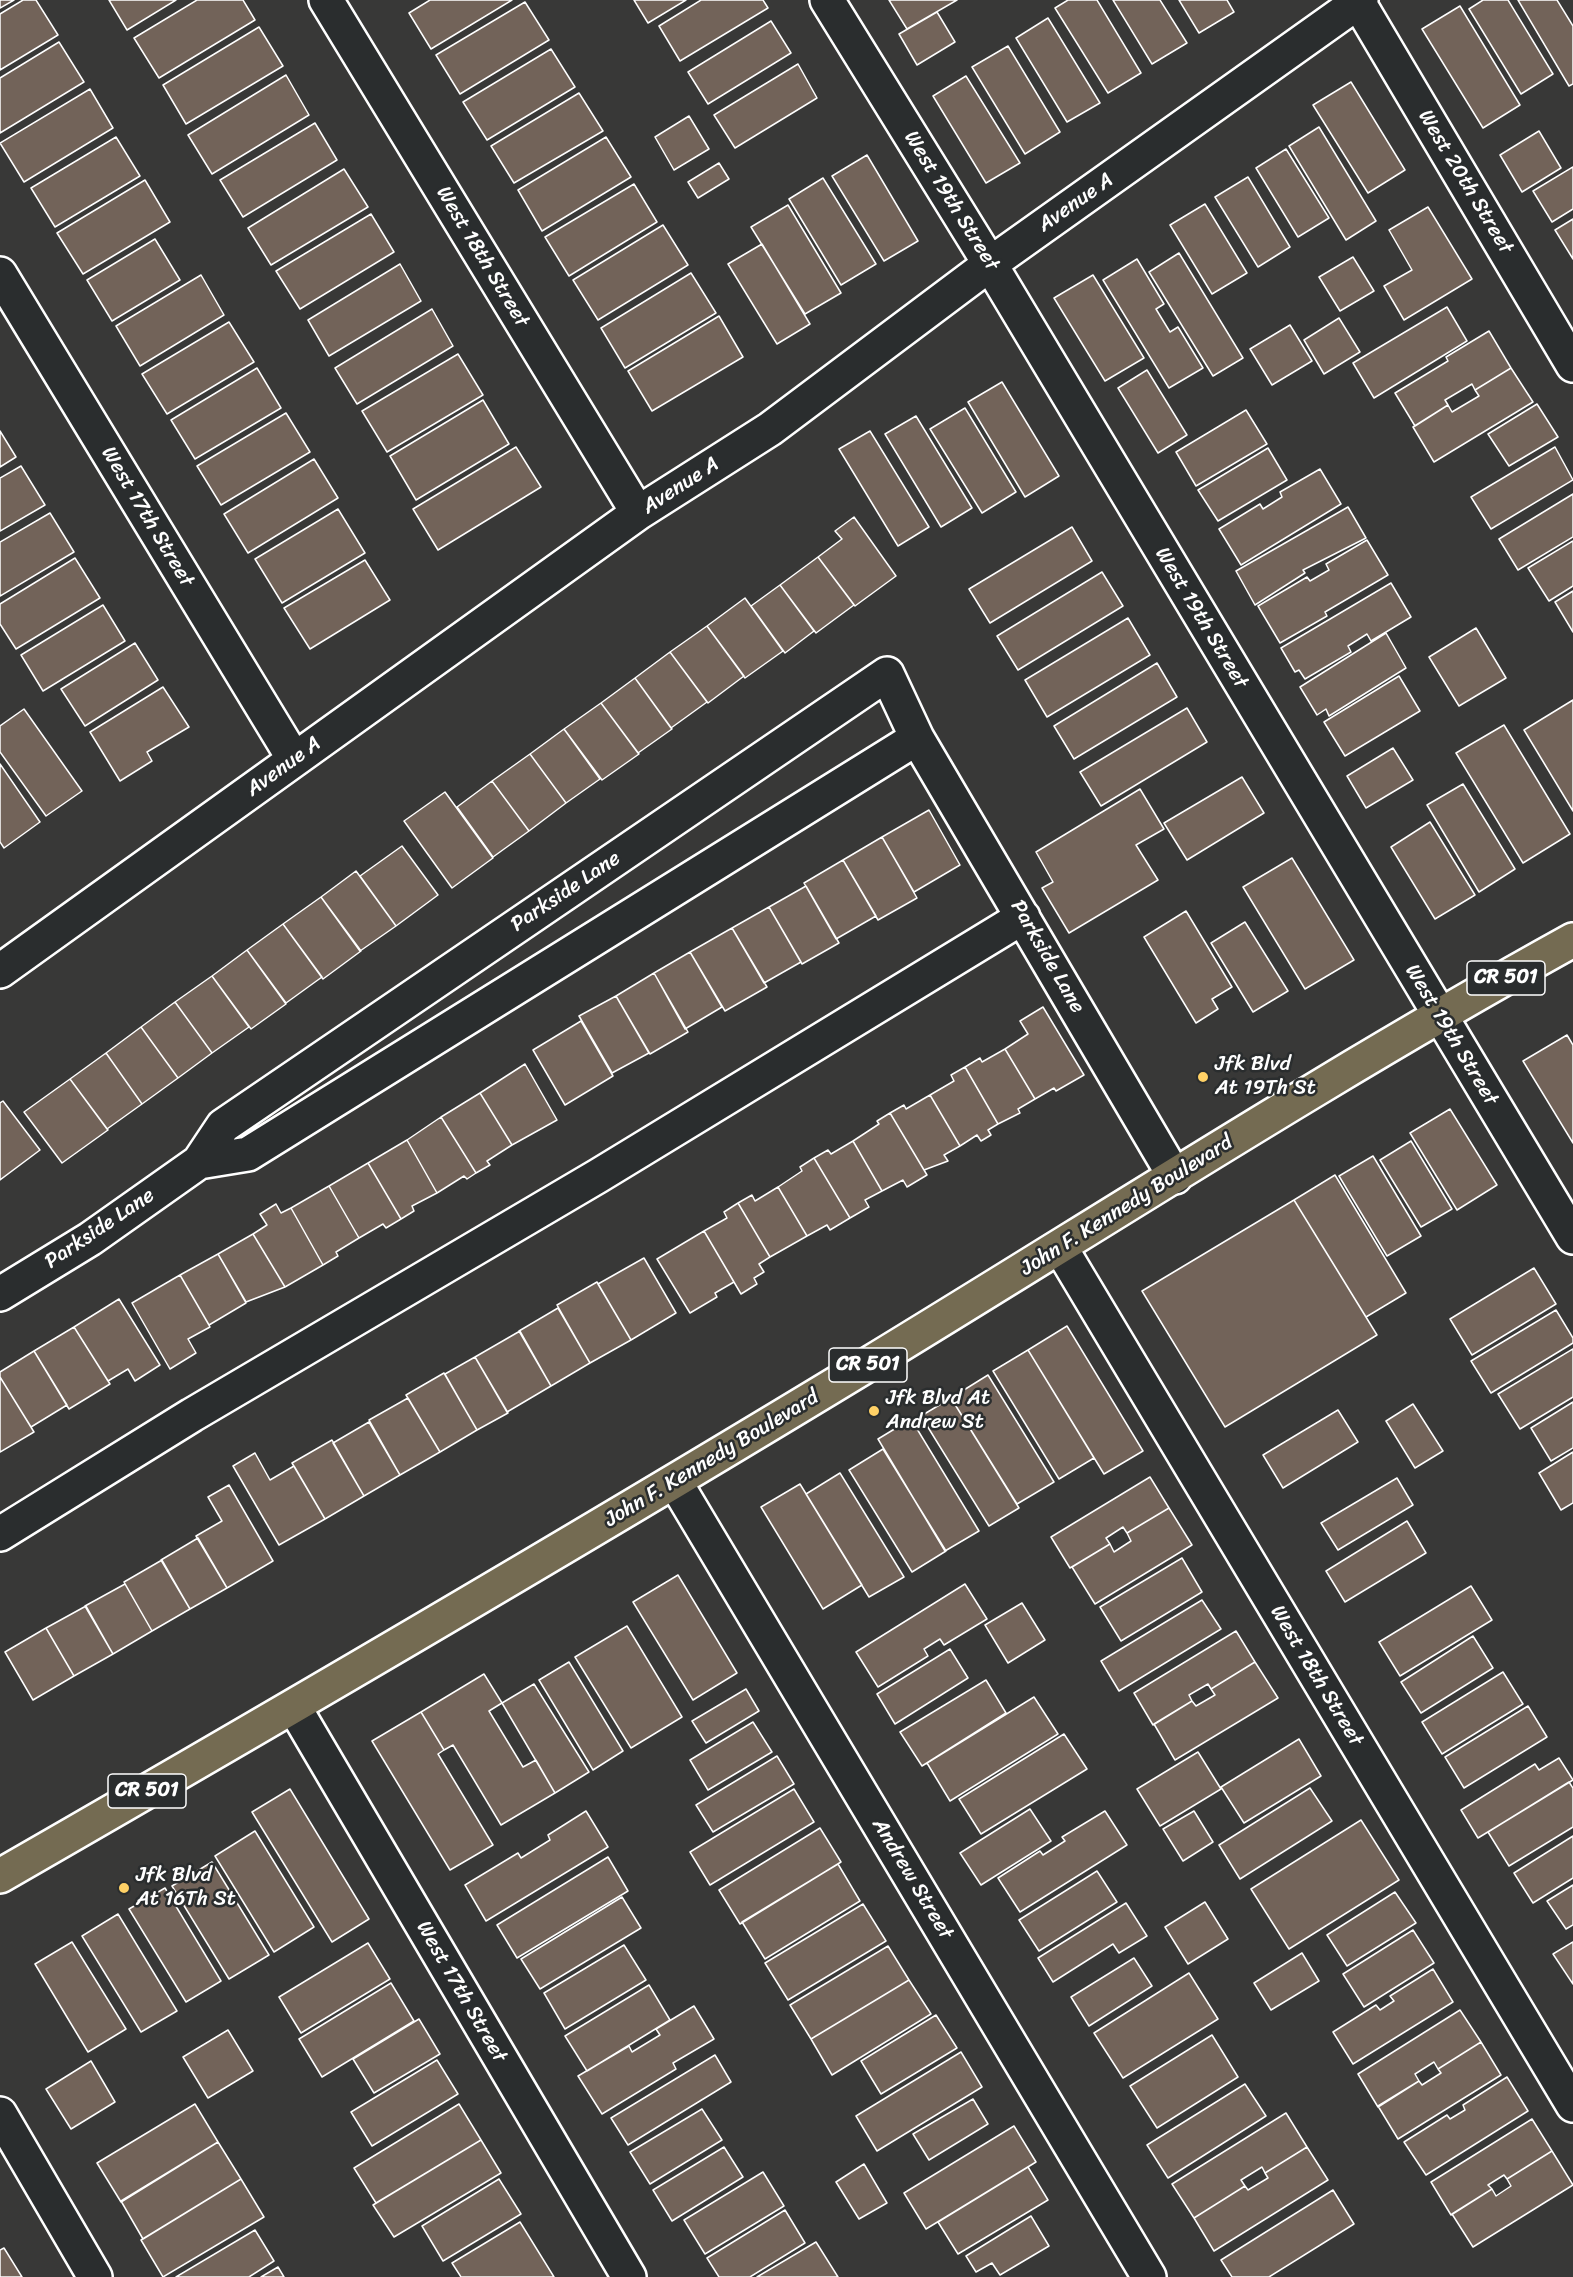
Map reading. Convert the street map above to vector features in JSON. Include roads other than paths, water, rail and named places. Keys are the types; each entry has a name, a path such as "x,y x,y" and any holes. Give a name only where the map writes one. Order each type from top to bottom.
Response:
{"main road":[{"name":"John F. Kennedy Boulevard","path":"0,1875 294,1707 675,1482 1439,1015 1573,940"}],"street":[{"name":"West 18th Street","path":"326,0 638,513"},
{"name":"West 19th Street","path":"827,0 990,264 1573,1237"},
{"name":"Avenue A","path":"0,971 638,513 770,429 990,264 1359,1"},
{"name":"West 20th Street","path":"1359,1 1573,365"},
{"name":"West 17th Street","path":"0,274 294,759"},
{"name":"Parkside Lane","path":"0,1294 90,1239 200,1162 223,1126 887,674 917,738 1175,1177"},
{"name":"Parkside Lane","path":"200,1162 248,1154 917,738"},
{"path":"0,1533 192,1415 598,1176 1023,917"},
{"name":"West 18th Street","path":"1060,1247 1573,2105"},
{"name":"Andrew Street","path":"675,1482 1149,2277"},
{"name":"West 17th Street","path":"294,1707 629,2277"},
{"path":"0,2114 95,2277"}],"place":[{"name":"Jfk Blvd At 19Th St","path":"1203,1077"},
{"name":"Jfk Blvd At Andrew St","path":"874,1411"},
{"name":"Jfk Blvd At 16Th St","path":"124,1888"}]}
